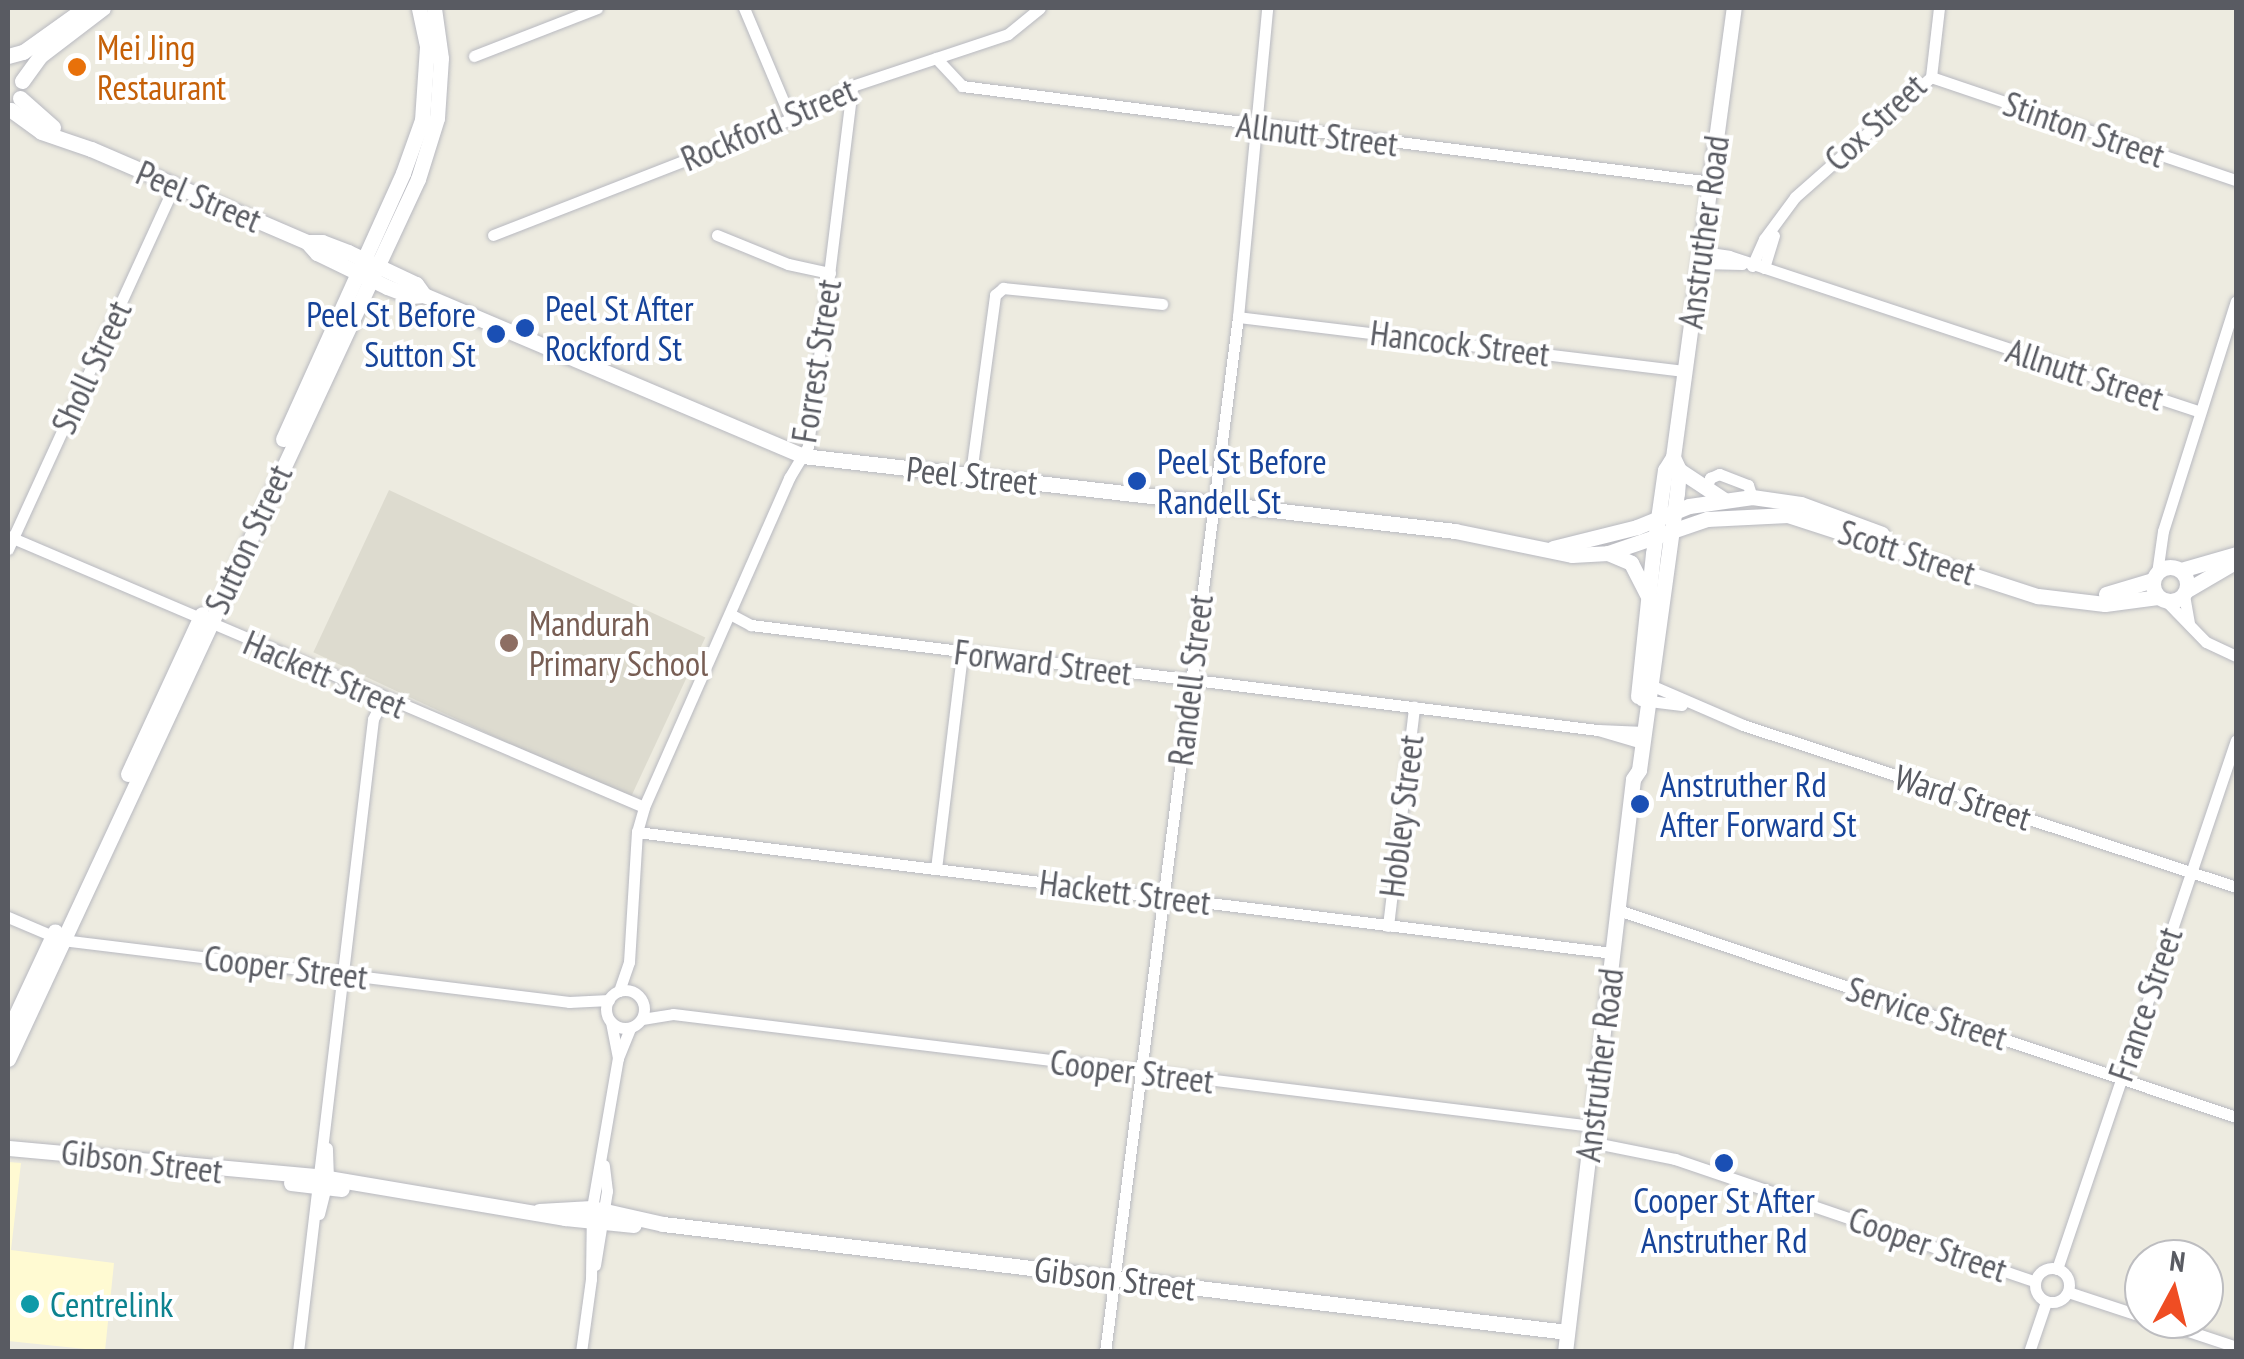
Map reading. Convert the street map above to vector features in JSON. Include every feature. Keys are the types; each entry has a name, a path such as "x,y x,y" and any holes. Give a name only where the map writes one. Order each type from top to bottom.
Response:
{"main road":[{"path":"22,81 8,58 85,8"},
{"path":"13,107 22,81 40,56 103,8"},
{"name":"Sutton Street","path":"411,176 427,83 419,8"},
{"name":"Sutton Street","path":"8,1032 57,938 438,118 441,58 434,8"},
{"name":"Anstruther Road","path":"1644,692 1648,598 1664,535 1675,512 1682,371 1734,8"},
{"name":"Peel Street","path":"13,107 91,149 307,242 322,242 411,296 424,296 803,456 1454,531 1572,555 1608,553 1664,535"},
{"path":"1676,463 1723,499"},
{"name":"Anstruther Road","path":"1565,1352 1633,780 1629,770 1638,736 1664,535 1659,518 1665,470 1676,463"},
{"name":"Scott Street","path":"1659,518 1723,499 1752,497 1801,504 2050,589 2109,594 2155,576 2164,568 2180,569"},
{"name":"Scott Street","path":"1664,535 1724,516 1788,515 2038,596 2105,604 2162,599 2186,592"},
{"name":"Peel Street","path":"1550,548 1659,518"},
{"path":"1608,553 1631,563 1648,598"},
{"path":"2236,554 2180,569 2186,592 2236,562"},
{"path":"2155,576 2162,599"},
{"name":"Sutton Street","path":"8,1059 57,938"},
{"name":"Gibson Street","path":"8,1145 1567,1332"}],"street":[{"path":"474,56 597,8"},
{"path":"744,8 791,119"},
{"name":"Rockford Street","path":"492,235 791,119 852,86 1008,34 1040,8"},
{"name":"Randell Street","path":"1105,1352 1238,316 1267,8"},
{"name":"Cox Street","path":"1753,266 1779,221 1815,178 1932,78 1939,8"},
{"name":"Allnutt Street","path":"936,58 962,86 1711,182"},
{"name":"Stinton Street","path":"1932,78 2236,180"},
{"name":"Forrest Street","path":"609,1018 629,962 638,832 644,807 810,433 852,86"},
{"name":"Sholl Street","path":"9,541 175,185"},
{"path":"717,236 788,264 830,273"},
{"name":"Allnutt Street","path":"1701,257 1753,266 2200,412"},
{"path":"971,474 995,295 1003,288 1162,304"},
{"path":"2155,576 2200,412 2236,301"},
{"name":"Hancock Street","path":"1238,316 1682,371"},
{"path":"1707,486 1710,478 1720,474 1748,485 1752,497"},
{"name":"Hackett Street","path":"9,541 644,807"},
{"path":"2162,544 2180,569"},
{"path":"2186,592 2190,628"},
{"path":"2162,599 2206,642 2236,656"},
{"name":"Forward Street","path":"730,614 751,625 1638,736"},
{"path":"936,869 962,653"},
{"name":"Ward Street","path":"1644,692 2236,887"},
{"path":"298,1352 322,1183 373,719 383,699"},
{"name":"Hobley Street","path":"1388,926 1414,707"},
{"name":"France Street","path":"2057,1268 2236,740"},
{"name":"Hackett Street","path":"638,832 1612,953"},
{"name":"Service Street","path":"1618,910 2236,1117"},
{"name":"Cooper Street","path":"8,917 57,938 569,1002 639,996 673,1014"},
{"name":"Forrest Street","path":"629,962 642,1018"},
{"name":"Cooper Street","path":"569,1002 630,1028"},
{"name":"Cooper Street","path":"642,1018 673,1014 1140,1072 1591,1134 2034,1281"},
{"path":"609,1018 618,1058"},
{"path":"581,1352 618,1058 630,1028 642,1018"},
{"path":"2057,1268 2068,1280 2068,1292 2057,1302 2046,1302 2038,1296 2034,1281 2040,1272 2057,1268"},
{"path":"2068,1292 2124,1310"},
{"path":"2030,1352 2046,1302"},
{"path":"2212,1339 2236,1347"}],"shaded area":[{"name":"Mandurah Primary School","path":"389,490 705,637 630,800 313,652"},
{"path":"8,1162 21,1163 11,1250 114,1263 105,1351 8,1341"}],"place":[{"name":"Mei Jing Restaurant","path":"77,67"},
{"name":"Peel St After Rockford St","path":"525,328"},
{"name":"Peel St Before Sutton St","path":"496,334"},
{"name":"Peel St Before Randell St","path":"1137,481"},
{"name":"Mandurah Primary School","path":"509,643"},
{"name":"Anstruther Rd After Forward St","path":"1640,804"},
{"name":"Cooper St After Anstruther Rd","path":"1724,1163"},
{"name":"Centrelink","path":"30,1304"}]}
